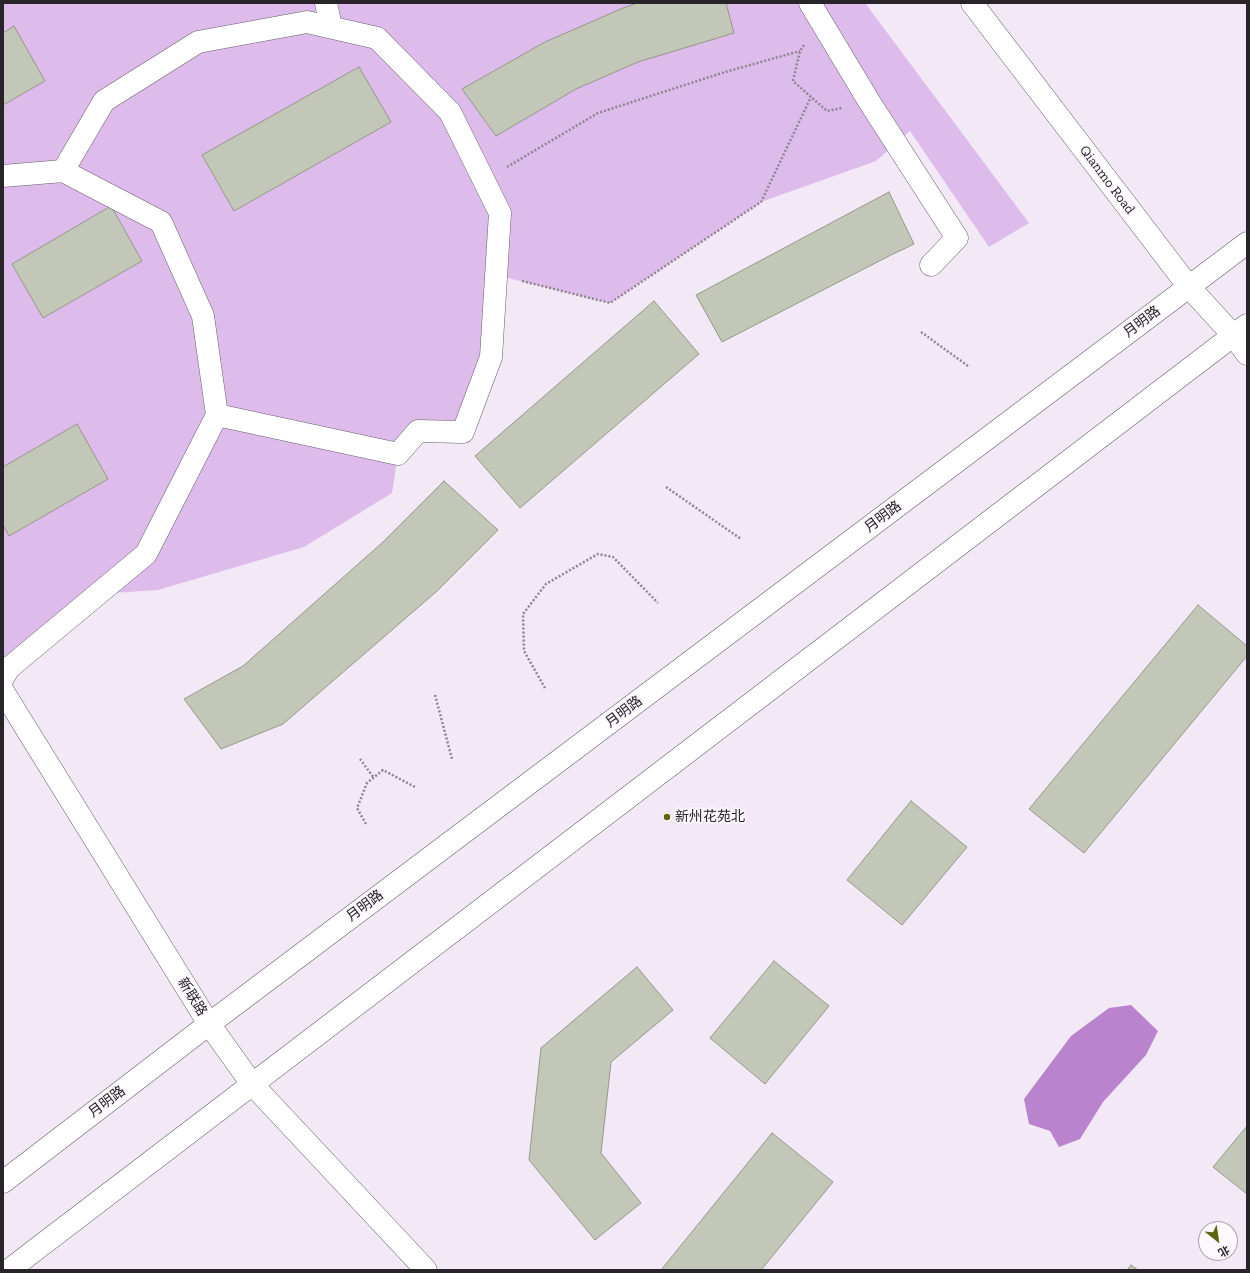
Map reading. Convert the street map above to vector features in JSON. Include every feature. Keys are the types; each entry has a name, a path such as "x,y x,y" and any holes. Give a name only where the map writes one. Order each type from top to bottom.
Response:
{"street":[{"path":"326,3 330,27"},
{"path":"810,3 870,103 957,238 931,265"},
{"name":"Qianmo Road","path":"972,3 1189,287 1240,330 1247,354"},
{"path":"63,170 104,101 198,42 307,22 377,38 450,112 500,213 491,357 463,432 418,431 398,454 217,415"},
{"path":"3,176 63,170 161,222 203,316 217,415 146,554 9,668 3,678"},
{"name":"月明路","path":"3,1182 209,1024 1247,243"},
{"path":"9,1270 1240,330"},
{"name":"新联路","path":"3,691 209,1024 252,1084 426,1270"}],"path":[{"path":"821,22 800,51 793,81 827,111 870,103"},
{"path":"484,181 598,113 725,72 800,51"},
{"path":"496,275 610,303 761,202 811,96"},
{"path":"921,332 968,366"},
{"path":"666,486 741,539"},
{"path":"545,688 524,651 523,614 546,584 598,554 613,557 658,603"},
{"path":"435,695 452,759"},
{"path":"360,759 374,778"},
{"path":"366,824 357,808 366,783 383,770 415,787"}],"shaded area":[{"path":"3,3 865,3 1029,223 989,247 910,131 876,161 761,202 610,303 496,275 491,357 463,432 418,431 398,454 392,493 304,547 158,590 98,594 9,668 3,658"},
{"path":"1131,1005 1158,1031 1146,1055 1103,1102 1080,1139 1059,1147 1050,1131 1029,1124 1024,1099 1071,1036 1109,1008"}],"building":[{"path":"637,3 726,3 734,33 638,62 576,89 496,136 462,89 545,42"},
{"path":"14,26 45,81 3,105 3,33"},
{"path":"359,67 391,122 234,211 202,155"},
{"path":"889,192 914,244 722,342 696,295"},
{"path":"111,206 142,261 43,318 12,264"},
{"path":"654,301 699,354 520,508 475,456"},
{"path":"77,424 108,479 9,536 3,525 3,467"},
{"path":"444,481 498,530 436,592 283,724 221,749 184,699 243,666 383,542"},
{"path":"1198,605 1247,646 1247,656 1084,853 1029,809"},
{"path":"911,801 967,847 902,925 847,880"},
{"path":"774,961 829,1006 765,1084 710,1038"},
{"path":"637,967 673,1010 611,1062 601,1153 641,1203 595,1240 529,1160 541,1048"},
{"path":"1247,1126 1247,1194 1213,1167"},
{"path":"772,1133 833,1182 761,1270 661,1270"},
{"path":"1131,1265 1138,1270 1127,1270"}],"place":[{"name":"新州花苑北","path":"667,817"}]}
